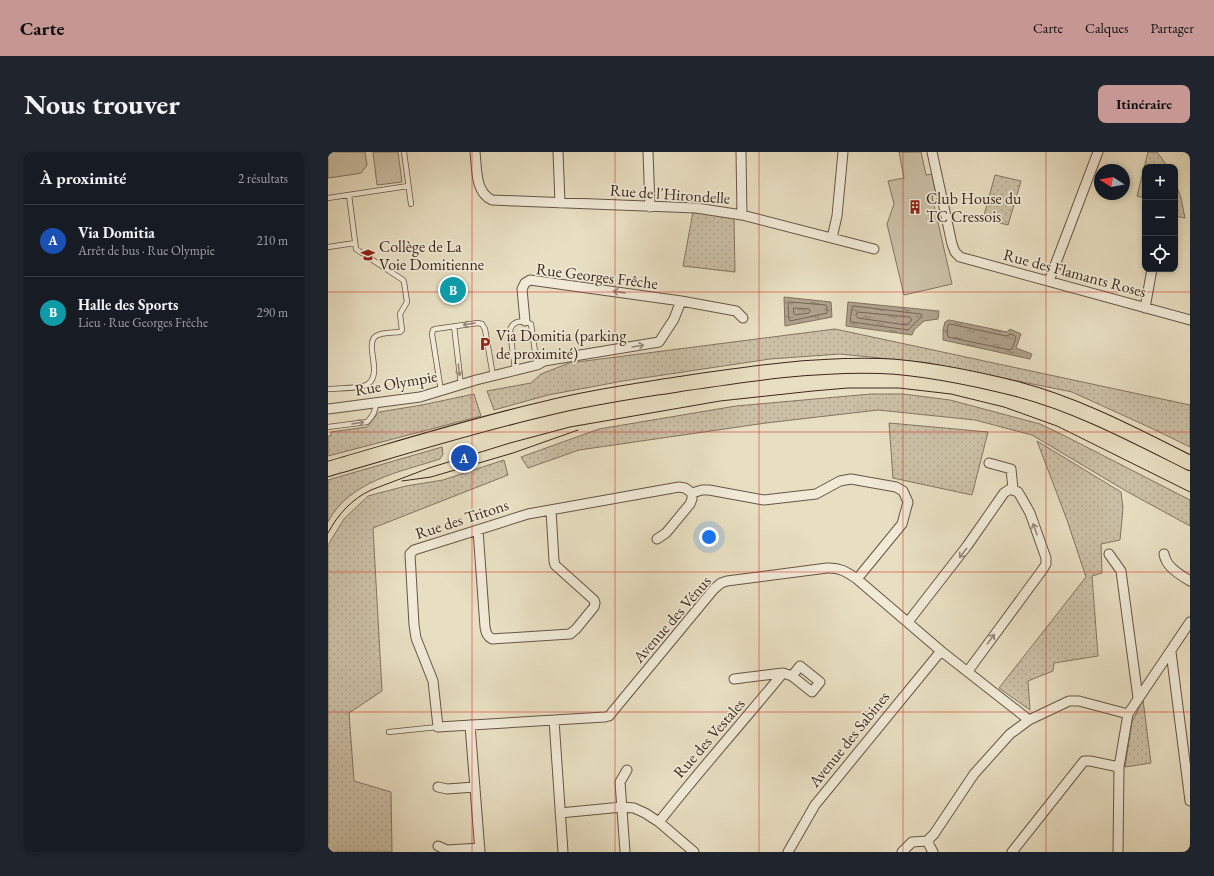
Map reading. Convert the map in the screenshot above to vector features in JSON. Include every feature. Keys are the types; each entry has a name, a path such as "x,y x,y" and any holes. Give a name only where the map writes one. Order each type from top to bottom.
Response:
{"main road":[{"path":"328,469 495,421 598,397 782,369 819,366 905,368 966,377 1020,390 1101,419 1190,463"}],"street":[{"name":"Rue de l'Hirondelle","path":"475,152 480,189 485,196 492,200 696,208 742,215 874,249"},
{"path":"558,152 560,203"},
{"path":"648,152 650,207"},
{"path":"741,152 742,215"},
{"path":"832,238 837,216 843,152"},
{"name":"Rue des Flamants Roses","path":"932,152 949,232 955,252 960,257 1190,320"},
{"path":"1049,281 1098,152"},
{"path":"1145,308 1151,272"},
{"name":"Rue Georges Frêche","path":"525,321 522,289 525,283 530,280 681,301 736,311 743,318"},
{"path":"540,363 658,342 674,319 681,301"},
{"name":"Rue Olympie","path":"328,409 420,397 540,363"},
{"path":"989,463 1011,469 1013,489"},
{"name":"Rue des Tritons","path":"438,727 433,681 416,638 414,625 410,556 414,550 528,514 679,487 685,488 692,492 709,490 764,500 816,494 845,479 896,487 903,491 908,502 902,524 857,579"},
{"path":"908,622 968,546 1004,493 1007,490 1013,489 1018,492 1030,513 1046,558 1046,564 968,671"},
{"path":"657,539 666,533 690,504 692,492"},
{"path":"478,530 485,627 486,633 489,637 492,639 559,636 570,634 594,607 595,603 594,600 555,565 551,510"},
{"path":"1109,554 1121,571 1138,698"},
{"path":"1164,554 1165,559 1174,570 1190,581"},
{"name":"Avenue des Vénus","path":"554,720 609,716 714,589 722,583 727,581 831,568 841,569 857,579 941,651 1029,720"},
{"path":"1118,852 1119,768 1128,714 1190,624"},
{"name":"Avenue des Sabines","path":"788,852 815,805 941,651"},
{"path":"1171,652 1190,801"},
{"name":"Rue des Vestales","path":"659,822 697,774 788,675 734,679"},
{"path":"902,852 912,842 927,841 934,834 974,774 1010,734 1029,720 1069,701 1079,701 1128,714"},
{"path":"438,727 554,720 563,852"},
{"path":"438,846 447,850 480,850 470,725"},
{"path":"1012,852 1084,762 1090,761 1119,768"},
{"path":"625,852 620,782 627,770"},
{"path":"438,788 446,789 475,787"},
{"path":"560,813 622,808 638,810 659,822 694,852"},
{"path":"927,841 933,852"}],"lane":[{"path":"404,152 411,204"},
{"path":"328,198 408,186"},
{"path":"328,389 362,386 368,384 373,377 374,370 373,339 377,335 400,332 402,330 400,314 406,302 404,282 359,252 355,243 349,195"},
{"path":"328,247 355,243"},
{"path":"515,370 510,330 511,325 516,322 525,321 531,324 540,363"},
{"path":"442,391 432,334 433,330 435,329 478,323 482,324 485,329 493,376"},
{"path":"454,326 461,385"},
{"path":"328,427 367,422 376,409 376,403"},
{"path":"389,732 438,727"}],"shaded area":[{"path":"328,152 365,152 367,165 361,173 328,178"},
{"path":"373,152 398,152 402,182 377,185"},
{"path":"899,152 921,152 926,175 932,174 936,194 932,196 952,284 904,295 887,224 894,204 888,181 904,178"},
{"path":"1148,152 1157,152 1166,164 1145,164"},
{"path":"995,175 1021,181 1008,225 983,219"},
{"path":"1142,176 1142,197 1137,196"},
{"path":"1178,190 1181,198 1185,218 1178,217"},
{"path":"693,212 734,218 735,272 683,266"},
{"path":"835,329 1190,405 1190,447 1072,392 929,363 840,354 770,359 623,381 548,395 494,410 487,391 531,383 541,374 569,363"},
{"path":"474,394 481,416 328,456 328,436 331,436 331,432 367,427 379,412"},
{"path":"871,394 903,394 950,400 1040,424 1190,500 1190,526 1126,491 1032,435 975,420 878,410 766,423 579,450 528,468 521,457 599,429 736,406"},
{"path":"889,423 988,432 972,495 893,478"},
{"path":"1037,441 1121,492 1123,508 1120,540 1101,544 1102,573 1092,576 1098,656 1054,663 1053,671 1028,681 1030,710 999,688 1086,577 1067,520"},
{"path":"442,447 443,454 440,459 393,474 362,487 337,508 328,522 328,480"},
{"path":"504,460 508,475 373,528 382,691 349,713 354,781 391,792 392,852 328,852 328,545 344,519 368,496 406,486 443,480"},
{"path":"1143,700 1151,763 1125,767 1132,722"}],"water":[{"path":"784,297 831,302 832,317 785,326"},
{"path":"848,302 939,311 938,319 924,321 914,330 912,335 846,326"},
{"path":"949,320 1007,332 1010,329 1021,334 1016,348 1032,354 1030,359 943,340 945,322"}],"tram line":[{"path":"328,533 341,513 358,498 371,490 429,468 510,443 570,427 720,401 848,388 899,388 951,394 1004,407 1057,426 1190,492"},
{"path":"402,481 431,477 513,453 578,430"}],"place":[{"name":"Club House du TC Cressois","path":"915,207"},
{"name":"Collège de La Voie Domitienne","path":"368,255"},
{"name":"Halle des Sports","path":"453,290"},
{"name":"Via Domitia (parking de proximité)","path":"485,344"},
{"name":"Via Domitia","path":"464,458"}]}
